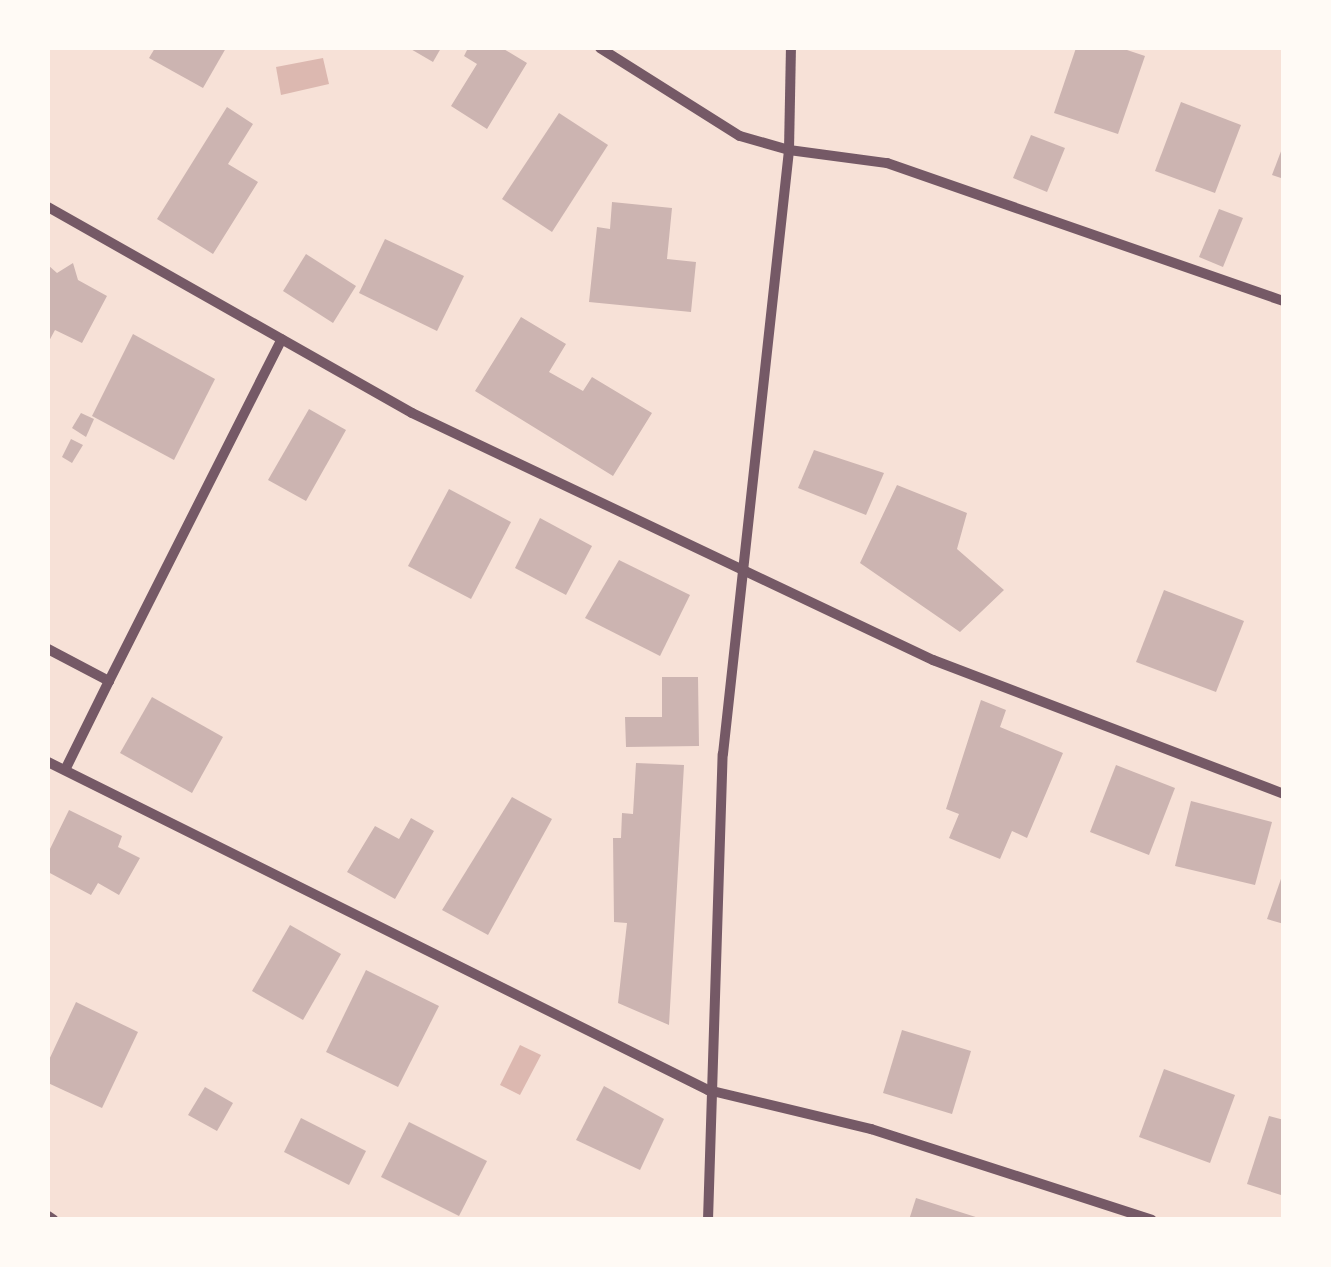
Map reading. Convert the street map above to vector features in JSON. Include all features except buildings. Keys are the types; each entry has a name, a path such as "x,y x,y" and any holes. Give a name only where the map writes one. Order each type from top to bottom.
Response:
{"street":[{"path":"600,48 740,136 789,150 886,162 1284,301"},
{"path":"708,1220 708,1090 724,754 789,150 791,48"},
{"path":"48,207 412,412 933,660 1284,794"},
{"path":"65,770 282,339"},
{"path":"48,649 109,681"},
{"path":"48,762 708,1090 871,1129 1152,1220"},
{"path":"48,1216 54,1220"}],"shaded area":[{"path":"323,58 329,84 281,95 276,67"},
{"path":"520,1045 541,1055 520,1095 500,1085"}]}
